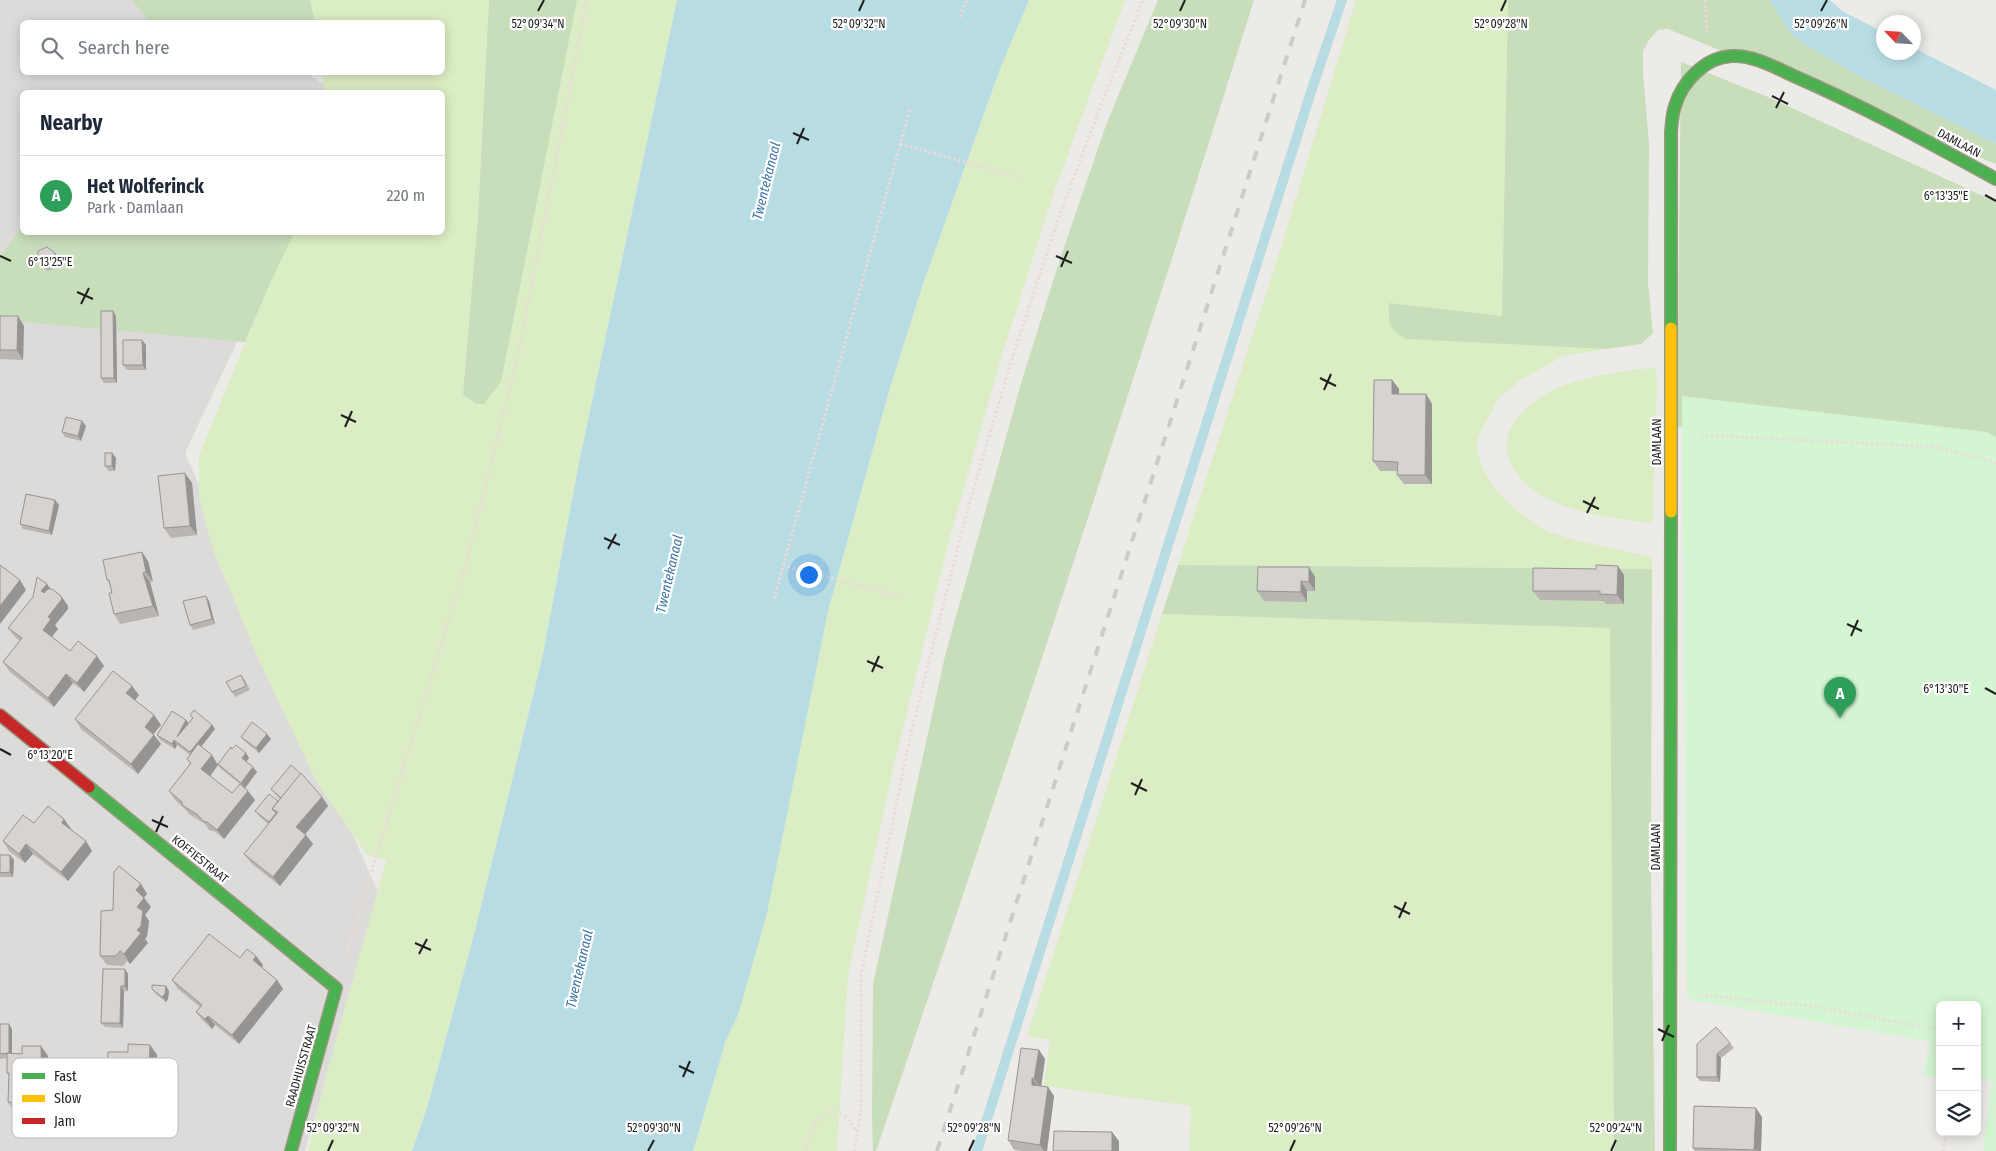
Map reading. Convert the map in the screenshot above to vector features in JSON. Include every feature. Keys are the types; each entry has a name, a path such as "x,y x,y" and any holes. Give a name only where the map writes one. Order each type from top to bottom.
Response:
{"street":[{"name":"DAMLAAN","path":"1670,1151 1672,114 1677,98 1686,84 1703,66 1731,56 1746,58 1770,66 1835,95 1996,179"},
{"name":"KOFFIESTRAAT","path":"0,715 336,988"},
{"name":"RAADHUISSTRAAT","path":"291,1151 336,988"}],"path":[{"path":"336,988 470,550 518,354 588,0"},
{"path":"960,17 967,0"},
{"path":"854,1151 861,1113 861,975 912,733 966,515 1012,359 1059,217 1143,0"},
{"path":"774,599 910,109"},
{"path":"900,144 1018,177"},
{"path":"1671,433 1934,447 1996,463"},
{"path":"783,565 901,597"},
{"path":"1670,992 1812,1006 1936,1029"},
{"path":"805,1151 814,1123 834,1110 846,1117 857,1132"},
{"path":"1943,1151 1945,1136"}],"shaded area":[{"path":"0,0 210,0 237,20 20,20 20,75 310,75 331,90 20,90 20,235 287,235 185,453 381,899 305,1151 0,1151"}],"green space":[{"path":"132,0 310,0 315,20 148,20"},
{"path":"310,0 489,0 478,217 463,394 476,404 484,404 501,382 577,0 677,0 579,463 542,659 475,931 427,1108 412,1151 308,1151 324,1083 386,861 367,855 316,781 259,660 213,550 199,496 199,455 268,288 293,235 445,235 445,90 324,90 322,75 445,75 445,20 315,20"},
{"path":"489,0 577,0 501,382 484,404 476,404 463,394 478,217"},
{"path":"1029,0 1125,0 1053,195 1002,355 950,537 894,765 848,975 837,1151 693,1151 726,1040 738,1015 828,611 889,391 922,287 1000,69"},
{"path":"1158,0 1254,0 1116,433 1021,720 876,1151 873,1151 873,984 945,656 1022,380 1061,256 1106,125"},
{"path":"1356,0 1508,0 1502,317 1390,303 1388,319 1406,339 1606,349 1563,356 1522,379 1499,398 1481,431 1476,446 1482,467 1495,489 1515,509 1546,531 1575,540 1652,557 1652,569 1178,565 1281,247"},
{"path":"1508,0 1769,0 1793,36 1809,47 1859,76 1996,144 1996,164 1668,29 1658,30 1649,40 1643,51 1649,143 1648,284 1653,333 1641,344 1606,349 1406,339 1396,332 1390,324 1389,303 1502,316"},
{"path":"1681,62 1768,97 1996,202 1996,448 1677,427"},
{"path":"20,230 20,235 293,235 245,342 0,320 0,257"},
{"path":"1655,367 1657,382 1653,523 1618,519 1579,511 1561,505 1529,487 1517,474 1507,454 1509,432 1517,419 1537,399 1552,390 1570,383 1606,374"},
{"path":"1682,396 1987,432 1996,437 1996,1151 1983,1151 1992,1080 1981,1079 1981,1001 1936,1001 1936,1077 1922,1076 1931,1042 1687,999"},
{"path":"1178,565 1652,569 1651,872 1655,1151 1614,1151 1610,628 1162,614"},
{"path":"1162,614 1611,628 1614,1151 1189,1151 1191,1106 1044,1086 1050,1040 1027,1036"}],"water":[{"name":"Twentekanaal","path":"677,0 1029,0 1000,69 922,287 889,391 828,611 767,913 738,1015 726,1040 693,1151 412,1151 427,1108 475,931 542,659 579,463"},
{"path":"1769,0 1830,0 1842,11 1876,28 1876,60 1921,60 1921,52 1996,90 1996,144 1859,76 1793,36"}],"building":[{"path":"47,247 55,253 53,262 44,266 37,260 38,251"},
{"path":"101,311 113,311 114,378 101,378"},
{"path":"0,316 18,316 17,350 0,350"},
{"path":"123,340 142,340 143,365 123,365"},
{"path":"1374,380 1392,380 1392,394 1426,394 1425,475 1397,475 1398,462 1373,461"},
{"path":"66,417 82,421 78,436 62,432"},
{"path":"105,453 112,453 112,466 105,466"},
{"path":"185,473 190,526 164,528 158,476"},
{"path":"26,494 55,500 49,531 20,524"},
{"path":"142,552 146,572 143,573 153,606 114,614 109,593 112,593 103,560"},
{"path":"0,565 20,580 0,606"},
{"path":"1596,565 1618,566 1617,595 1600,594 1600,591 1533,591 1533,568 1596,569"},
{"path":"1258,567 1309,567 1309,582 1301,581 1301,592 1257,591"},
{"path":"37,577 47,584 41,591 44,593 48,589 52,589 62,599 48,617 51,619 43,630 70,651 78,641 97,656 77,683 66,674 48,698 3,662 22,638 8,628 33,597"},
{"path":"206,596 212,619 190,625 183,601"},
{"path":"113,671 132,686 126,693 154,715 145,727 154,735 131,764 75,719"},
{"path":"241,675 246,686 232,692 226,682"},
{"path":"194,710 212,725 190,752 174,740 172,744 157,735 172,711 186,720 177,737 193,718 190,715"},
{"path":"252,722 267,734 256,748 241,737"},
{"path":"198,744 212,755 201,769 232,793 240,784 248,791 217,830 182,805 182,802 169,791 191,763 187,759"},
{"path":"236,745 246,753 242,758 253,767 241,783 218,764 231,747 232,749"},
{"path":"291,765 301,774 281,798 271,789"},
{"path":"301,773 322,797 296,827 306,835 273,877 244,854 278,812 272,809"},
{"path":"269,794 278,801 272,809 276,813 269,822 255,811"},
{"path":"48,806 64,819 62,823 86,841 61,872 26,844 19,854 3,841 23,815 34,823"},
{"path":"0,855 10,855 10,872 0,873"},
{"path":"119,866 141,884 136,890 144,898 137,907 143,911 141,926 137,930 141,933 124,954 120,951 116,956 100,956 101,911 113,910 114,872"},
{"path":"209,934 240,958 247,949 256,956 253,960 277,980 232,1035 208,1016 205,1019 196,1012 202,1005 172,980"},
{"path":"103,969 125,969 125,986 121,986 120,1023 101,1023"},
{"path":"152,985 166,986 165,994 162,997 152,989"},
{"path":"0,1024 9,1024 9,1053 0,1054"},
{"path":"1716,1027 1730,1043 1717,1054 1717,1077 1697,1077 1697,1044"},
{"path":"128,1044 150,1045 149,1058 108,1058 108,1052 128,1052"},
{"path":"22,1046 41,1046 41,1058 12,1058 12,1102 8,1102 9,1073 7,1073 7,1053 22,1054"},
{"path":"1021,1048 1039,1050 1032,1085 1048,1087 1040,1145 1008,1140"},
{"path":"1694,1106 1756,1108 1754,1150 1693,1148"},
{"path":"1054,1131 1112,1132 1112,1151 1053,1151"}],"waterway":[{"path":"977,1151 1310,95 1342,0"}],"railway":[{"path":"937,1151 1305,0"}],"traffic: fast":[{"path":"1671,328 1671,132 1673,115 1678,97 1683,88 1696,72 1713,61 1722,57 1740,56 1765,63 1872,113 1996,179"},
{"path":"1670,1151 1671,512"},
{"path":"89,787 336,988 291,1151"}],"traffic: slow":[{"path":"1671,328 1671,512"}],"traffic: jam":[{"path":"0,715 89,787"}],"place":[{"name":"Het Wolferinck","path":"1840,718"}]}
